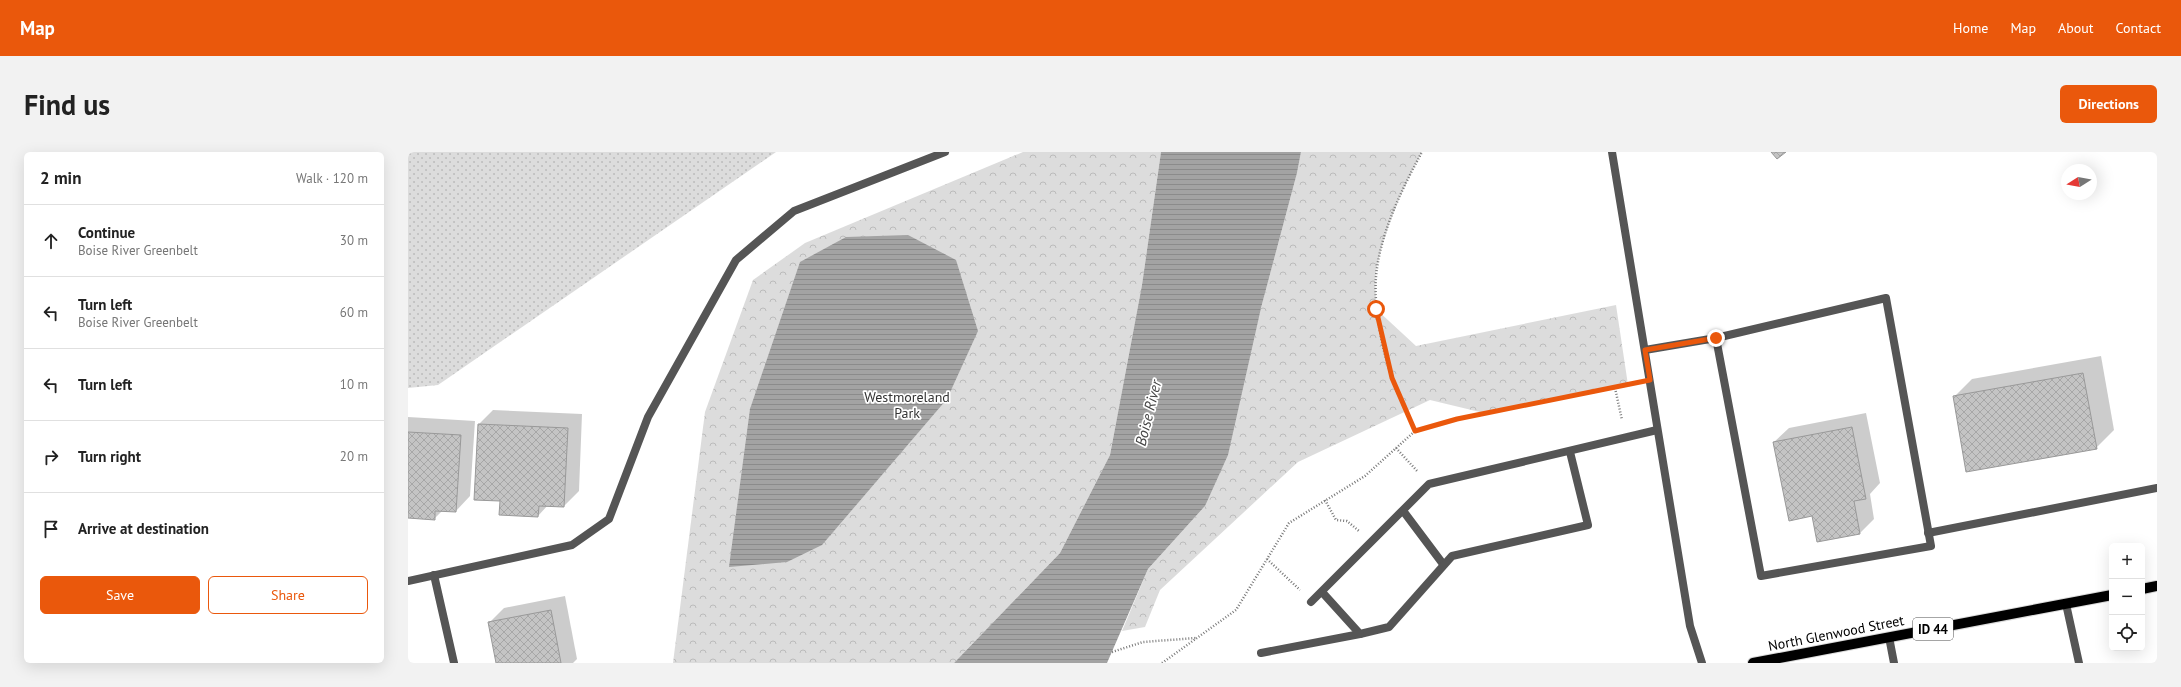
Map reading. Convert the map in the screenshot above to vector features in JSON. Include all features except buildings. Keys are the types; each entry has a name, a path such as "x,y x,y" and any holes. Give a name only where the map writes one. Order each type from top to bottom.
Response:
{"main road":[{"path":"2145,588 2157,586"},
{"name":"North Glenwood Street","path":"1753,663 2109,596"}],"lane":[{"path":"408,581 572,545 609,519 648,416 736,260 794,211 945,152"},
{"path":"1612,152 1690,626 1702,663"},
{"path":"1645,350 1716,338 1886,298 1931,546 1761,576 1716,338"},
{"path":"1311,602 1404,512 1429,484 1570,452 1657,430"},
{"path":"1260,653 1389,627 1443,564 1452,556 1588,525 1570,452"},
{"path":"1928,533 2157,488"},
{"path":"1404,512 1443,564"},
{"path":"434,575 454,663"},
{"path":"1322,592 1360,634"},
{"path":"2066,604 2079,663"},
{"path":"1889,637 1894,663"}],"path":[{"path":"1415,431 1392,378 1376,309 1377,268 1388,226 1406,182 1422,152"},
{"path":"1162,663 1236,610 1289,523 1365,476 1415,431 1457,419 1650,380"},
{"path":"1615,388 1622,420"},
{"path":"1396,448 1406,458"},
{"path":"1325,500 1336,520 1347,521"},
{"path":"1267,559 1290,580"},
{"path":"1112,652 1143,642 1196,638"}],"green space":[{"path":"408,152 776,152 438,385 408,388"},
{"name":"Westmoreland Park","path":"1023,152 1161,152 1142,285 1110,455 1060,553 954,663 673,663 705,412 753,280 805,243"},
{"path":"1301,152 1422,152 1408,179 1390,222 1377,266 1375,282 1376,309 1416,346 1616,305 1628,385 1484,413 1430,400 1298,462 1160,590 1145,627 1122,631 1148,569 1205,506 1261,308 1297,173"}],"water":[{"name":"Boise River","path":"1161,152 1301,152 1297,173 1261,308 1228,455 1205,506 1148,569 1107,663 954,663 1060,553 1110,455 1142,285"},
{"path":"908,235 956,260 978,331 947,399 822,545 787,562 729,567 750,409 800,262 846,237"}],"route":[{"path":"1376,309 1392,378 1415,431 1457,419 1650,380 1645,350 1716,338"}]}
